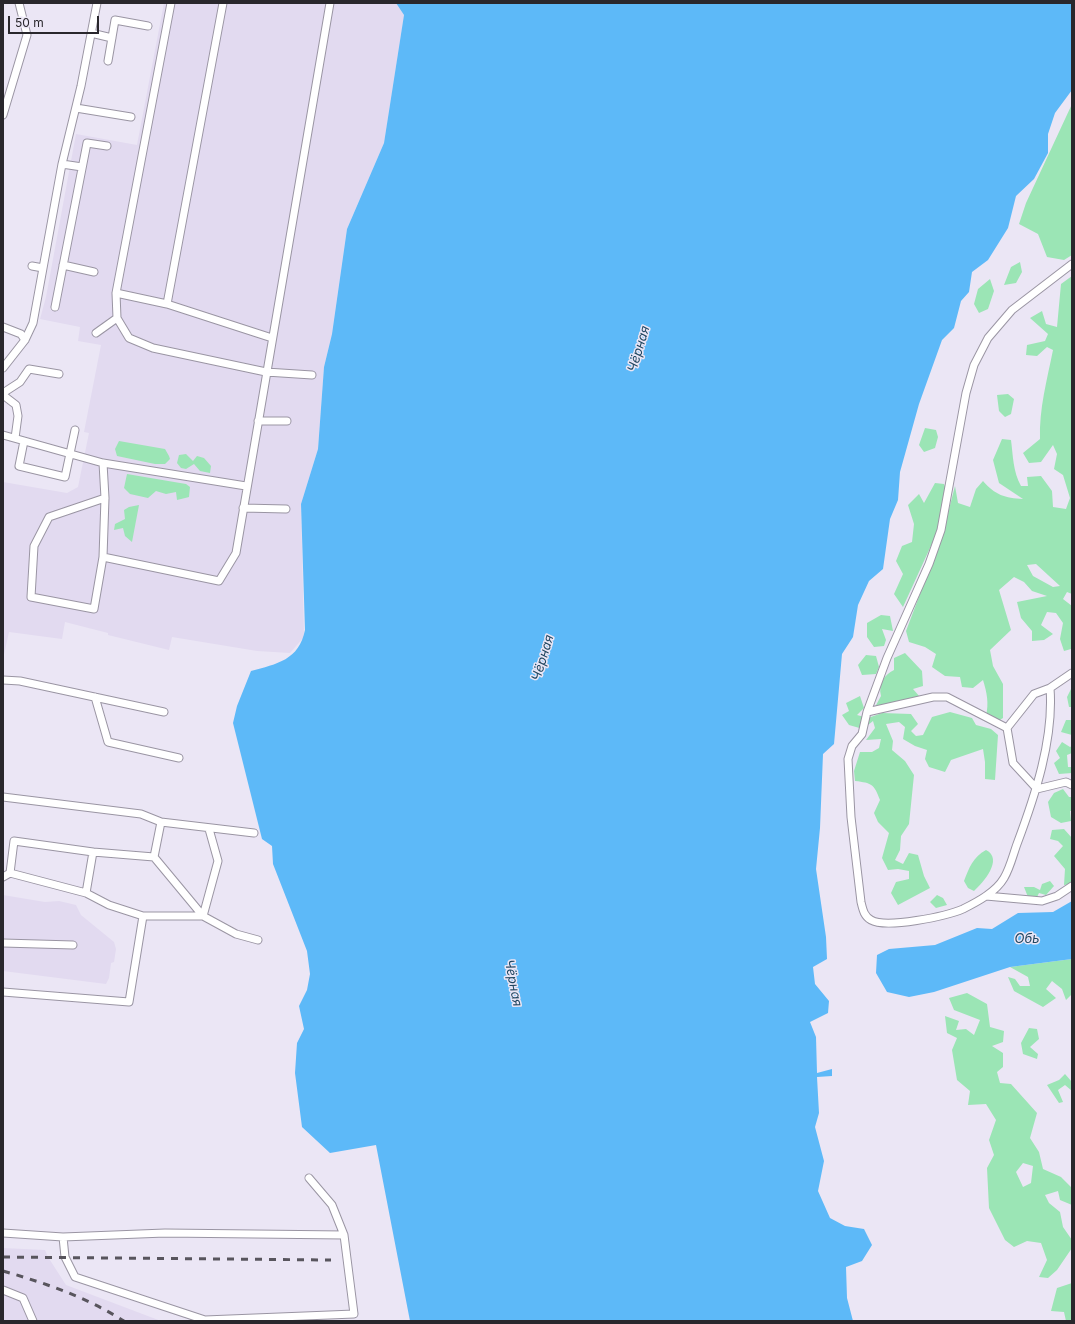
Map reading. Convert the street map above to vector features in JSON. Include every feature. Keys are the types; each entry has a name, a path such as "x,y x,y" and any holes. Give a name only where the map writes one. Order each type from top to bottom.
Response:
{"lane":[{"path":"3,115 27,35 19,3"},
{"path":"3,368 25,340 33,323 62,164 76,108 96,3"},
{"path":"171,3 116,293 117,318 128,338 153,348 266,372 312,375"},
{"path":"167,304 224,3"},
{"path":"103,557 219,581 236,553 246,486 330,3"},
{"path":"108,61 115,20 148,26"},
{"path":"91,33 112,38"},
{"path":"76,108 131,117"},
{"path":"55,307 87,143 108,146"},
{"path":"62,164 82,167"},
{"path":"1050,688 1051,706 1037,789 1004,879 986,896 962,909 916,920 886,924 871,920 863,911 851,817 848,759 852,746 862,734 867,712 887,658 929,564 941,530 959,440 966,393 974,366 988,338 1012,310 1072,264"},
{"path":"63,265 94,272"},
{"path":"32,266 43,268"},
{"path":"116,293 167,304 272,338"},
{"path":"96,333 117,318"},
{"path":"3,328 21,334 25,340"},
{"path":"15,438 18,416 16,405 3,394 20,382 30,369 59,374"},
{"path":"258,421 287,421"},
{"path":"24,441 18,466 65,477 75,430"},
{"path":"3,435 103,464 246,486"},
{"path":"103,464 105,498 103,557 94,609 31,597 34,546 48,517 105,498"},
{"path":"243,508 286,509"},
{"path":"1037,789 1013,763 1007,728 1034,694 1050,688 1072,673"},
{"path":"3,680 20,681 164,712"},
{"path":"95,697 108,742 179,758"},
{"path":"867,712 933,697 947,697 1007,728"},
{"path":"1037,789 1066,782 1072,785"},
{"path":"3,797 141,814 162,822 254,834"},
{"path":"154,857 162,822"},
{"path":"203,916 218,861 209,829"},
{"path":"10,873 14,841 93,852 154,857 203,916 236,934 258,940"},
{"path":"86,893 93,852"},
{"path":"3,877 10,873 86,893 109,905 143,916 203,916"},
{"path":"986,896 1042,901 1057,896 1072,886"},
{"path":"3,992 129,1002 143,916"},
{"path":"3,943 73,945"},
{"path":"63,1237 65,1257 75,1277 205,1320 354,1314 344,1234 332,1205 309,1178"},
{"path":"3,1232 63,1237 165,1233 344,1234"},
{"path":"3,1290 23,1298 33,1321"}],"shaded area":[{"path":"164,3 396,3 404,15 384,143 347,229 332,334 324,367 318,449 301,504 304,637 290,653 257,651 172,637 169,650 108,635 108,633 65,622 62,639 9,632 3,659 3,482 67,493 78,487 89,433 84,432 101,345 78,341 80,327 40,319 46,297 76,134 137,145"},
{"path":"3,895 45,902 59,901 76,905 81,915 114,942 116,949 114,962 111,963 109,978 106,984 3,971"},
{"path":"3,1248 45,1250 66,1285 161,1321 3,1321"}],"green space":[{"path":"1072,104 1072,255 1064,260 1047,257 1038,234 1019,224 1026,203"},
{"path":"1020,262 1022,272 1016,283 1004,285 1011,267"},
{"path":"1072,276 1072,594 1067,592 1063,599 1072,606 1072,651 1071,649 1064,651 1060,639 1063,623 1056,613 1047,612 1041,625 1053,634 1044,640 1032,641 1032,631 1021,618 1017,602 1047,596 1032,591 1024,582 1014,577 999,590 1011,630 990,650 993,666 1003,684 1003,718 995,723 986,716 987,698 983,680 973,688 962,687 960,677 945,676 932,667 936,654 925,647 909,642 906,631 942,536 955,486 958,503 970,507 976,489 983,481 996,493 1011,498 1023,499 999,483 993,460 1002,439 1011,440 1015,469 1021,486 1028,486 1027,477 1041,476 1052,491 1053,507 1066,509 1070,498 1063,475 1054,469 1057,454 1053,445 1041,462 1029,463 1023,453 1040,439 1042,406 1053,350 1047,347 1037,356 1026,355 1027,345 1045,341 1048,334 1030,318 1042,311 1046,324 1057,327 1061,284","holes":["1036,564 1060,586 1053,587 1033,576 1027,565"]},
{"path":"990,279 994,291 988,309 979,313 974,304 978,289"},
{"path":"1008,394 1014,399 1011,414 1005,417 999,411 997,395"},
{"path":"925,428 936,430 938,437 935,448 924,452 919,445"},
{"path":"119,441 165,449 170,459 165,464 155,464 117,456 115,449"},
{"path":"186,454 193,461 197,456 204,458 211,466 210,473 200,471 194,464 186,469 181,468 177,463 179,455"},
{"path":"127,474 186,484 190,487 189,497 177,500 176,492 166,494 156,491 148,498 130,494 124,488"},
{"path":"935,483 944,484 946,489 940,526 903,607 894,594 903,574 896,561 902,546 912,542 914,524 908,505 919,494 924,503"},
{"path":"139,505 132,542 125,536 123,528 114,530 115,524 125,519 124,510 129,507"},
{"path":"881,615 890,616 893,631 882,629 886,640 884,646 874,647 867,637 867,623"},
{"path":"905,653 922,671 923,686 913,689 920,697 875,707 881,696 880,688 883,680 887,674 894,670 894,658"},
{"path":"866,655 876,656 879,667 876,674 862,675 858,665"},
{"path":"1072,687 1072,707 1069,707 1067,697"},
{"path":"860,696 864,708 857,715 868,718 882,713 911,714 918,724 911,731 916,736 923,735 932,717 950,712 972,718 976,725 991,729 998,735 995,780 985,779 983,749 951,760 945,772 929,767 925,759 927,750 915,746 903,739 905,727 899,722 886,724 893,741 892,750 905,761 914,775 909,824 901,836 900,850 895,860 903,864 909,853 918,855 924,876 930,888 898,905 891,893 896,882 909,879 909,871 898,869 888,870 882,858 889,833 878,822 874,813 880,800 872,785 855,781 854,771 860,752 872,752 879,748 881,739 866,740 875,728 873,721 863,729 849,725 842,715 849,711 846,703"},
{"path":"1066,720 1072,720 1072,735 1061,732"},
{"path":"1062,742 1070,747 1072,746 1072,753 1067,755 1068,767 1072,767 1072,773 1059,774 1054,763 1060,758 1056,751"},
{"path":"1063,789 1069,797 1072,797 1072,811 1070,811 1071,821 1061,823 1051,817 1048,802 1054,793"},
{"path":"1064,829 1072,838 1072,882 1071,884 1064,885 1065,869 1054,856 1063,846 1058,841 1050,839 1052,830"},
{"path":"986,850 991,854 993,859 992,865 986,877 974,891 968,888 964,881 975,859"},
{"path":"1050,881 1054,886 1046,895 1039,893 1036,899 1028,897 1024,887 1034,887 1040,890 1042,884"},
{"path":"937,895 943,898 947,905 936,908 930,902"},
{"path":"1072,959 1072,994 1066,1000 1062,989 1052,981 1046,989 1056,998 1043,1007 1014,991 1008,977 1015,979 1020,986 1030,986 1028,977 1010,967"},
{"path":"967,993 987,1004 990,1027 1004,1031 1003,1042 992,1046 1003,1053 1003,1067 997,1072 1000,1083 1011,1084 1037,1113 1030,1138 1039,1152 1043,1169 1061,1177 1072,1188 1072,1205 1060,1200 1058,1191 1045,1195 1049,1203 1060,1212 1063,1227 1072,1240 1072,1248 1057,1270 1048,1278 1039,1277 1047,1260 1041,1243 1027,1241 1014,1247 1005,1240 989,1208 987,1168 994,1155 989,1140 996,1120 986,1104 968,1105 970,1091 957,1080 952,1050 957,1038 947,1033 945,1016 959,1021 956,1030 966,1029 974,1035 980,1020 954,1010 949,998","holes":["1023,1163 1033,1166 1031,1183 1023,1187 1016,1172"]},
{"path":"1029,1028 1037,1029 1039,1039 1030,1047 1038,1054 1037,1059 1023,1054 1021,1043"},
{"path":"1065,1074 1072,1082 1072,1091 1065,1085 1058,1090 1063,1102 1059,1103 1047,1085 1059,1080"},
{"path":"1072,1283 1072,1321 1066,1321 1064,1312 1051,1311 1057,1288"}],"water":[{"name":"Чёрная","path":"396,3 1072,3 1072,90 1055,113 1048,134 1048,153 1034,179 1016,196 1008,228 988,260 972,272 969,292 961,301 954,328 942,340 919,404 900,472 898,500 890,519 883,569 869,581 858,605 853,637 842,654 834,744 823,754 820,828 816,869 826,937 827,959 813,967 815,984 829,1001 828,1013 810,1022 816,1037 817,1073 832,1069 832,1076 817,1077 819,1113 815,1127 824,1161 818,1191 830,1218 845,1226 864,1229 872,1245 862,1261 846,1267 847,1298 853,1321 410,1321 376,1145 330,1153 302,1127 295,1073 297,1043 304,1029 299,1006 307,990 310,974 307,951 273,864 272,846 262,839 233,723 237,706 251,671 270,666 286,659 298,648 305,630 301,504 318,449 324,367 332,334 347,229 384,143 404,15"},
{"name":"Обь","path":"1072,901 1072,959 1010,967 934,992 909,997 887,992 876,973 877,955 889,949 935,945 977,928 992,929 1018,913 1053,912"}],"railway":[{"path":"3,1257 331,1260"},
{"path":"3,1271 34,1280 80,1298 110,1312 124,1321"}]}
